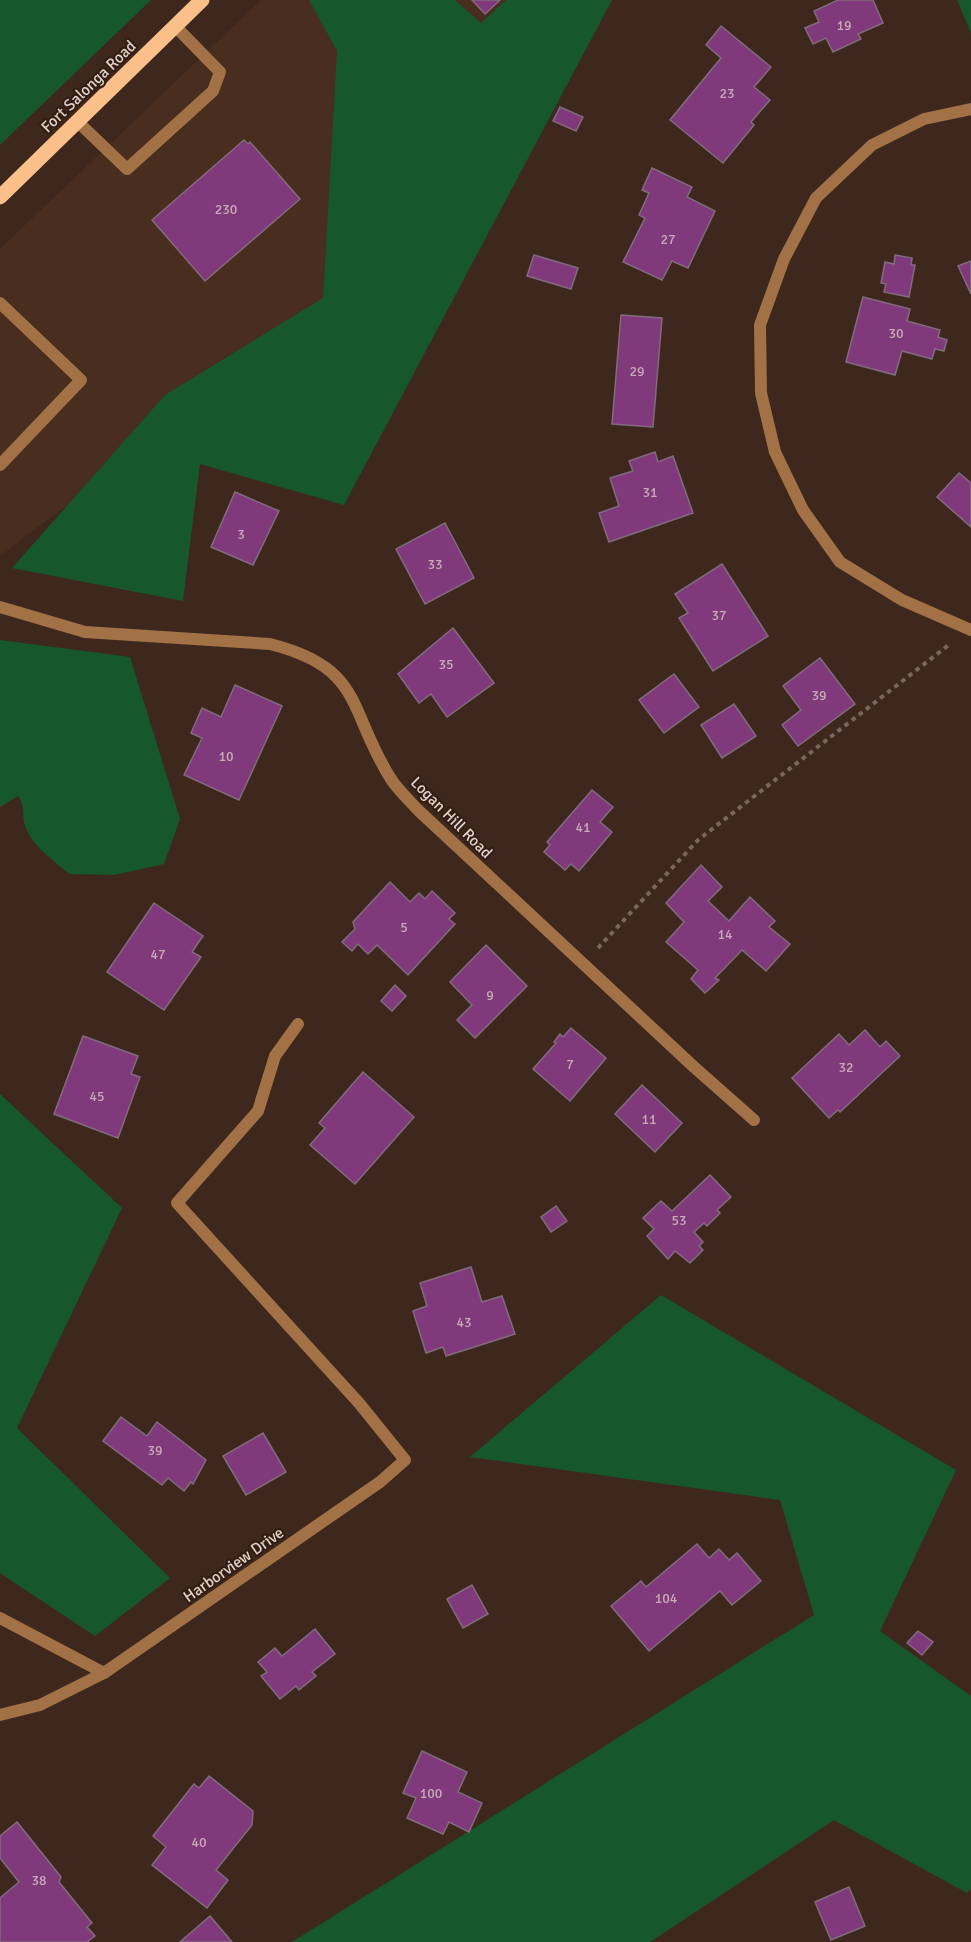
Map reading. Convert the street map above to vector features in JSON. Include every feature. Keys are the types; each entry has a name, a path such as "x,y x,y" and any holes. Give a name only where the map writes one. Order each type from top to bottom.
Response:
{"main road":[{"name":"Fort Salonga Road","path":"0,197 202,0"}],"street":[{"path":"78,122 127,169 213,91 220,72 175,26"},
{"path":"970,629 902,600 840,562 803,510 775,453 761,393 760,324 784,259 816,198 872,146 924,119 971,109"},
{"path":"0,465 81,380 1,305"},
{"name":"Logan Hill Road","path":"0,607 85,632 270,644 297,651 322,664 341,679 353,696 361,719 392,780 405,795 453,845 754,1120"},
{"name":"Harborview Drive","path":"0,1715 40,1705 104,1673 380,1482 405,1460 359,1402 177,1203 258,1111 274,1056 298,1024"},
{"path":"0,1618 104,1673"}],"path":[{"path":"583,963 698,840 970,629"}],"shaded area":[{"path":"261,0 540,0 330,305 0,556 0,249"}],"green space":[{"path":"0,0 151,0 0,145"},
{"path":"309,0 455,0 481,23 506,0 612,0 344,505 200,464 183,601 12,568 165,395 323,298 337,51"},
{"path":"957,0 971,0 971,33"},
{"path":"0,640 130,657 180,819 164,864 114,875 69,874 29,835 18,796 0,807"},
{"path":"0,1094 122,1208 17,1428 170,1578 95,1636 0,1573"},
{"path":"661,1295 956,1470 880,1631 971,1696 971,1889 967,1893 834,1820 650,1942 292,1942 814,1615 780,1500 470,1457"}],"building":[{"path":"472,0 500,0 485,14"},
{"path":"838,0 873,0 883,23 858,34 861,39 833,52 826,38 813,44 805,28 819,22 814,11"},
{"path":"721,26 771,67 754,87 770,100 751,122 754,125 723,163 670,120 721,58 706,45"},
{"path":"560,107 583,117 576,131 553,121"},
{"path":"244,140 248,144 250,142 300,199 205,281 152,220"},
{"path":"652,168 692,187 687,197 715,211 688,268 672,261 662,280 623,262 645,218 639,215 649,193 642,190"},
{"path":"534,255 578,268 571,289 527,276"},
{"path":"895,255 912,258 911,265 915,265 909,297 884,292 886,284 881,283 885,262 894,264"},
{"path":"971,261 971,294 958,266"},
{"path":"863,297 910,309 907,321 940,330 938,337 947,340 944,351 935,349 932,359 902,351 895,375 846,362"},
{"path":"621,315 662,318 653,427 612,424"},
{"path":"655,452 658,462 673,456 693,513 609,542 599,513 619,506 610,478 633,471 629,461"},
{"path":"959,473 971,483 971,527 937,497"},
{"path":"235,492 279,511 253,565 211,547"},
{"path":"445,523 474,578 425,604 396,549"},
{"path":"722,564 768,636 713,671 679,618 688,613 675,594"},
{"path":"453,628 494,683 447,717 431,694 419,703 398,674"},
{"path":"820,658 855,704 798,746 782,725 801,710 783,686"},
{"path":"674,674 699,707 664,733 639,700"},
{"path":"235,685 282,706 239,800 184,775 202,738 191,733 202,708 221,717"},
{"path":"734,704 756,736 722,758 701,725"},
{"path":"592,790 613,807 600,822 612,832 579,871 571,864 565,870 544,852 550,845 547,842"},
{"path":"701,865 722,887 708,901 729,921 750,897 775,921 769,927 790,944 766,971 742,950 715,978 719,980 705,993 691,979 698,970 666,942 684,922 666,903"},
{"path":"390,882 410,902 419,893 425,899 432,891 455,913 449,919 455,924 408,975 377,945 368,954 358,944 352,951 342,942 355,929 353,922"},
{"path":"154,903 203,936 192,952 201,957 164,1010 107,972"},
{"path":"486,945 527,986 475,1038 457,1020 472,1005 450,982"},
{"path":"395,985 406,996 392,1011 381,1001"},
{"path":"571,1028 606,1058 570,1101 533,1069 556,1043 554,1042 560,1034 563,1037"},
{"path":"865,1030 880,1047 886,1041 900,1056 840,1112 838,1110 829,1118 792,1078 839,1034 849,1045"},
{"path":"83,1036 138,1056 131,1074 140,1077 118,1138 54,1114"},
{"path":"363,1072 414,1117 355,1184 310,1145 325,1128 319,1123"},
{"path":"642,1085 682,1123 655,1152 615,1114"},
{"path":"710,1175 731,1197 717,1210 720,1213 707,1226 704,1223 694,1232 703,1242 699,1246 703,1250 690,1263 675,1251 668,1259 647,1236 654,1229 643,1218 661,1201 672,1211"},
{"path":"556,1206 567,1221 551,1232 541,1217"},
{"path":"471,1267 482,1302 502,1296 515,1334 446,1356 443,1347 426,1353 413,1311 427,1306 420,1283"},
{"path":"121,1417 147,1436 157,1422 206,1460 193,1484 191,1482 184,1491 168,1478 162,1485 103,1441"},
{"path":"263,1433 286,1472 246,1495 223,1456"},
{"path":"697,1544 709,1558 719,1549 729,1560 737,1553 761,1581 732,1605 720,1591 649,1651 611,1606 641,1581 646,1587"},
{"path":"472,1585 488,1614 463,1628 447,1599"},
{"path":"315,1629 335,1654 312,1672 316,1676 299,1690 296,1686 280,1699 261,1676 267,1672 258,1662 275,1648 282,1656"},
{"path":"918,1631 933,1642 922,1655 907,1643"},
{"path":"422,1751 467,1772 458,1792 482,1803 469,1832 449,1822 443,1834 407,1818 416,1798 403,1793"},
{"path":"209,1776 253,1811 252,1825 216,1870 228,1880 207,1908 152,1865 166,1847 153,1836 194,1784 199,1788"},
{"path":"17,1822 61,1877 59,1882 92,1923 87,1927 95,1936 87,1942 0,1942 0,1898 19,1882 0,1858 0,1836"},
{"path":"849,1887 865,1926 831,1940 815,1902"},
{"path":"210,1916 232,1942 180,1942"}]}
